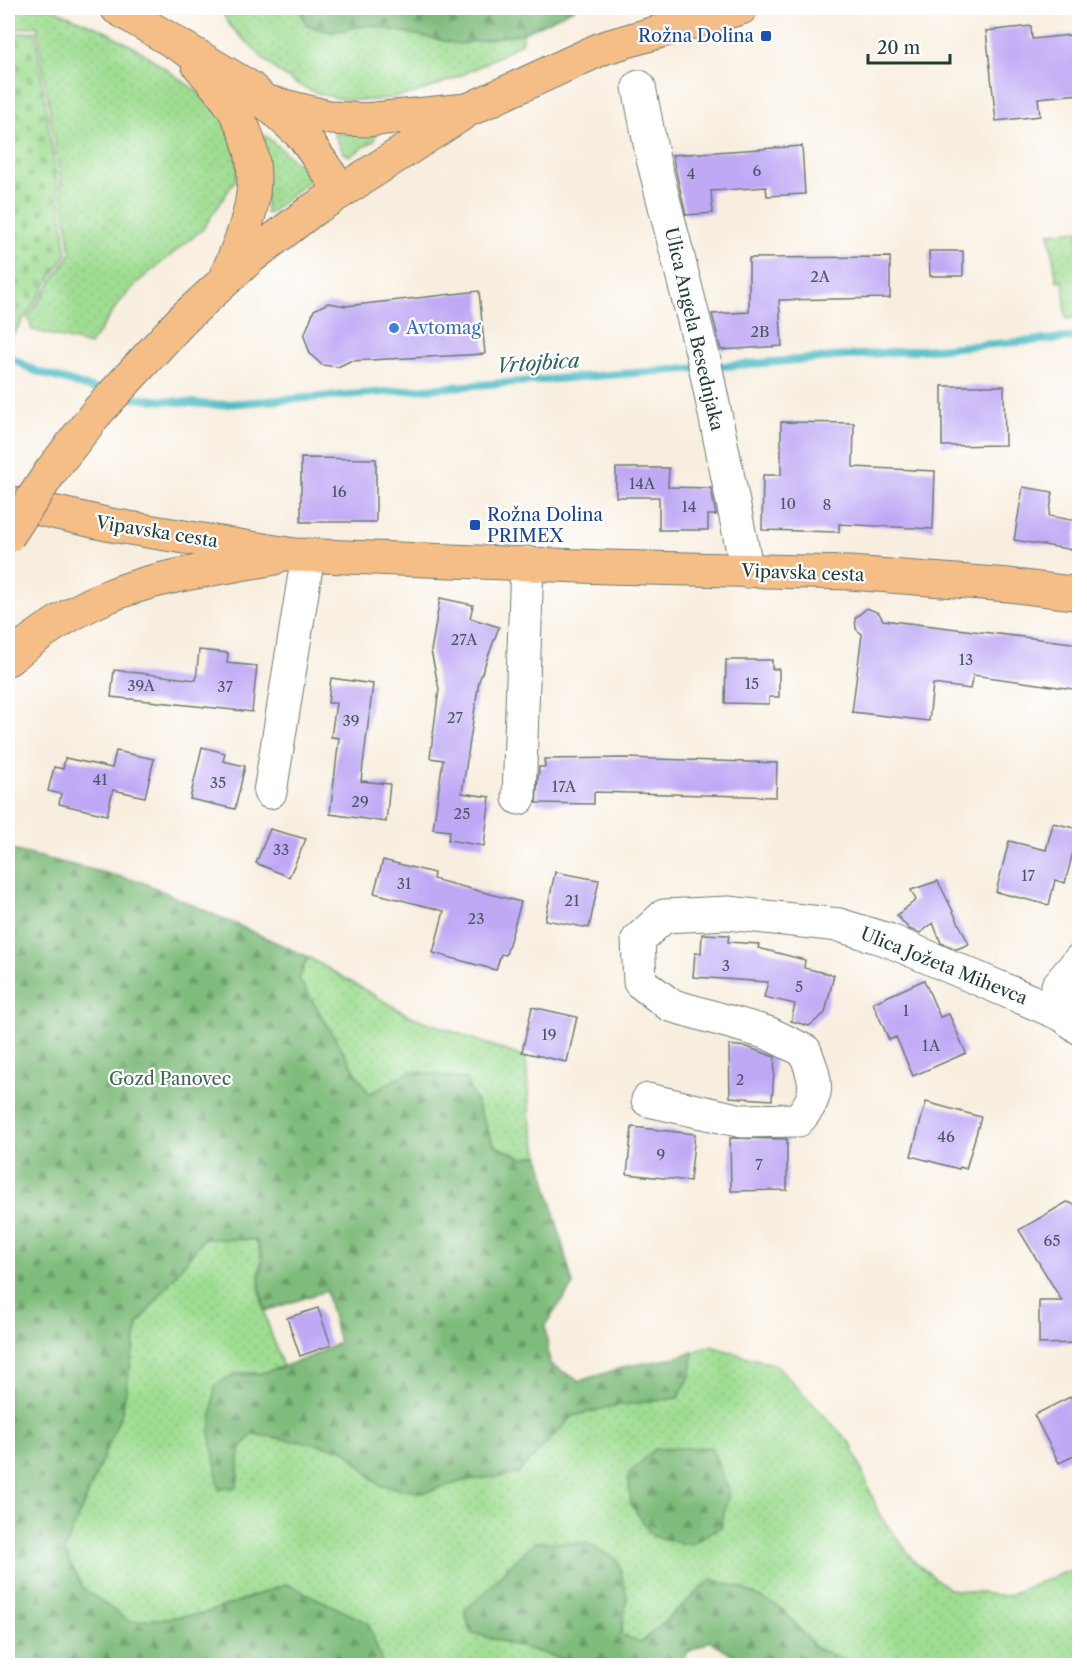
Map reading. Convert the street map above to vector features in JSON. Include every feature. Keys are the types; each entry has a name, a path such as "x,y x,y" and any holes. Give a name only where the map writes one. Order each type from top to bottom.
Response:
{"main road":[{"path":"117,8 231,75 263,100 304,137 341,191"},
{"path":"8,536 51,471 98,411 183,319 251,257 341,191 468,110 603,48 741,8"},
{"path":"186,48 233,107 246,135 253,161 251,214 222,284"},
{"path":"263,100 332,118 365,120 468,110"},
{"name":"Vipavska cesta","path":"8,502 111,525 301,555 850,573 1009,585 1080,594"},
{"path":"8,659 38,634 107,597 170,578 301,555"}],"street":[{"name":"Ulica Angela Besednjaka","path":"639,87 653,159 707,373 747,570"},
{"path":"270,792 301,555"},
{"path":"519,798 527,563"},
{"name":"Ulica Jožeta Mihevca","path":"648,1100 742,1121 798,1120 811,1106 817,1082 806,1051 768,1033 670,1005 640,982 638,940 664,916 728,913 839,925 888,940 1072,1022"},
{"path":"1072,1022 1058,986 1080,960"}],"green space":[{"path":"8,8 50,8 103,30 142,52 195,90 223,117 232,138 238,166 236,179 203,229 139,281 118,304 90,345 32,330 28,317 71,253 37,26 8,30"},
{"path":"222,8 299,8 307,26 332,32 370,25 459,44 524,33 521,43 456,78 422,91 388,99 354,100 320,94 288,79 236,32 227,21"},
{"path":"299,8 576,8 524,33 459,44 370,25 332,32 307,26"},
{"path":"35,31 67,253 8,343 8,35"},
{"path":"376,133 375,140 350,156 344,153 334,134"},
{"path":"266,136 313,177 269,214 266,213 263,137"},
{"path":"1079,230 1079,317 1066,319 1063,280 1057,281 1049,233"},
{"name":"Gozd Panovec","path":"8,849 142,882 308,957 299,979 369,1094 411,1071 466,1079 494,1145 523,1158 539,1155 573,1285 545,1325 550,1364 579,1381 628,1366 674,1358 693,1352 691,1374 678,1398 614,1406 573,1416 517,1474 463,1481 423,1493 379,1485 344,1449 253,1434 240,1449 237,1487 219,1489 210,1432 215,1386 235,1376 256,1374 293,1363 339,1343 326,1291 265,1311 259,1281 263,1259 256,1240 203,1239 138,1324 122,1412 64,1551 83,1588 130,1622 203,1614 287,1584 368,1623 383,1665 8,1665"},
{"path":"308,957 408,1015 526,1058 530,1120 539,1155 523,1158 494,1145 466,1079 411,1071 369,1094 299,979"},
{"path":"203,1239 256,1240 260,1257 259,1281 262,1302 283,1367 261,1373 234,1373 237,1486 240,1449 253,1434 344,1449 379,1485 423,1493 463,1481 517,1474 573,1416 614,1406 691,1374 693,1352 710,1346 776,1365 851,1444 880,1516 915,1562 949,1589 1006,1596 1073,1569 1079,1587 1079,1665 862,1665 817,1649 782,1609 712,1579 641,1642 621,1635 627,1596 508,1565 490,1590 465,1610 470,1632 583,1665 383,1665 368,1623 287,1584 203,1614 130,1622 83,1588 64,1551 122,1412 138,1324"},
{"path":"711,1447 729,1491 721,1527 689,1545 652,1536 631,1504 628,1474 655,1449"},
{"path":"535,1542 587,1543 618,1560 627,1596 621,1635 642,1642 712,1579 742,1588 782,1609 817,1649 862,1665 749,1665 710,1641 688,1652 678,1665 583,1665 470,1632 465,1610"}],"building":[{"path":"1031,26 1032,39 1080,34 1080,94 1038,98 1040,116 996,121 986,31"},
{"path":"802,146 805,194 767,196 766,187 711,191 713,213 686,215 672,155"},
{"path":"929,251 963,251 963,276 930,276"},
{"path":"890,257 890,298 779,300 782,346 721,350 712,314 749,312 749,258"},
{"name":"Avtomag","path":"479,291 485,354 350,361 338,367 322,365 310,354 304,336 314,310 328,303 346,306"},
{"path":"942,386 1004,386 1005,445 942,446"},
{"path":"781,422 854,423 853,467 935,471 933,529 839,524 839,532 762,530 763,475 781,475"},
{"path":"301,458 376,459 376,522 301,522"},
{"path":"616,468 669,468 668,487 711,488 716,515 708,515 708,530 659,530 659,497 616,497"},
{"path":"1023,487 1053,492 1049,516 1078,521 1073,550 1014,540"},
{"path":"440,598 473,605 470,618 499,627 479,681 462,793 490,797 484,846 448,840 450,831 433,829 443,760 430,758 439,689 431,651"},
{"path":"867,608 879,613 883,620 1080,644 1080,690 973,675 970,689 933,684 929,721 852,712 862,634 856,629 855,618"},
{"path":"199,650 228,653 227,663 257,666 252,712 111,697 114,670 196,680"},
{"path":"726,660 772,660 772,669 779,669 779,697 769,697 769,704 725,703"},
{"path":"331,678 373,684 361,781 390,784 386,822 330,814 339,738 331,737 336,703 328,703"},
{"path":"202,747 225,753 223,761 245,766 235,809 190,799"},
{"path":"116,751 154,759 145,797 113,790 107,815 59,804 61,794 48,791 54,767 63,769 65,758 112,768"},
{"path":"625,758 777,763 776,797 594,792 594,804 536,803 539,767 545,767 544,759"},
{"path":"1053,823 1079,829 1065,883 1055,880 1049,905 996,892 1009,841 1046,850"},
{"path":"270,829 306,839 289,877 256,863"},
{"path":"383,860 434,873 433,879 521,902 506,955 501,954 496,970 433,953 444,911 374,893"},
{"path":"555,872 599,880 589,928 545,920"},
{"path":"938,881 969,944 957,949 941,943 933,923 920,933 909,929 897,915 916,900 911,890"},
{"path":"702,934 729,935 728,942 759,944 758,948 805,960 804,968 834,975 825,1013 809,1026 791,1021 795,1004 764,997 768,982 693,977 695,953 701,953"},
{"path":"924,980 940,1017 949,1014 966,1053 913,1076 896,1037 889,1040 873,1003"},
{"path":"532,1007 577,1017 567,1062 522,1052"},
{"path":"729,1045 747,1047 775,1057 772,1100 730,1097"},
{"path":"926,1102 981,1117 966,1169 911,1156"},
{"path":"632,1127 695,1134 690,1181 627,1174"},
{"path":"730,1138 787,1139 787,1190 731,1191"},
{"path":"1067,1202 1080,1206 1080,1343 1039,1344 1039,1301 1062,1301 1019,1230"},
{"path":"318,1308 331,1345 300,1356 287,1318"},
{"path":"1080,1392 1080,1453 1059,1463 1034,1415"}],"waterway":[{"name":"Vrtojbica","path":"712,367 1080,337"},
{"name":"Vrtojbica","path":"8,356 35,371 105,392"},
{"name":"Vrtojbica","path":"120,397 215,405 699,368"}],"place":[{"name":"Rožna Dolina","path":"766,36"},
{"name":"Avtomag","path":"394,328"},
{"name":"Rožna Dolina PRIMEX","path":"475,525"}]}
